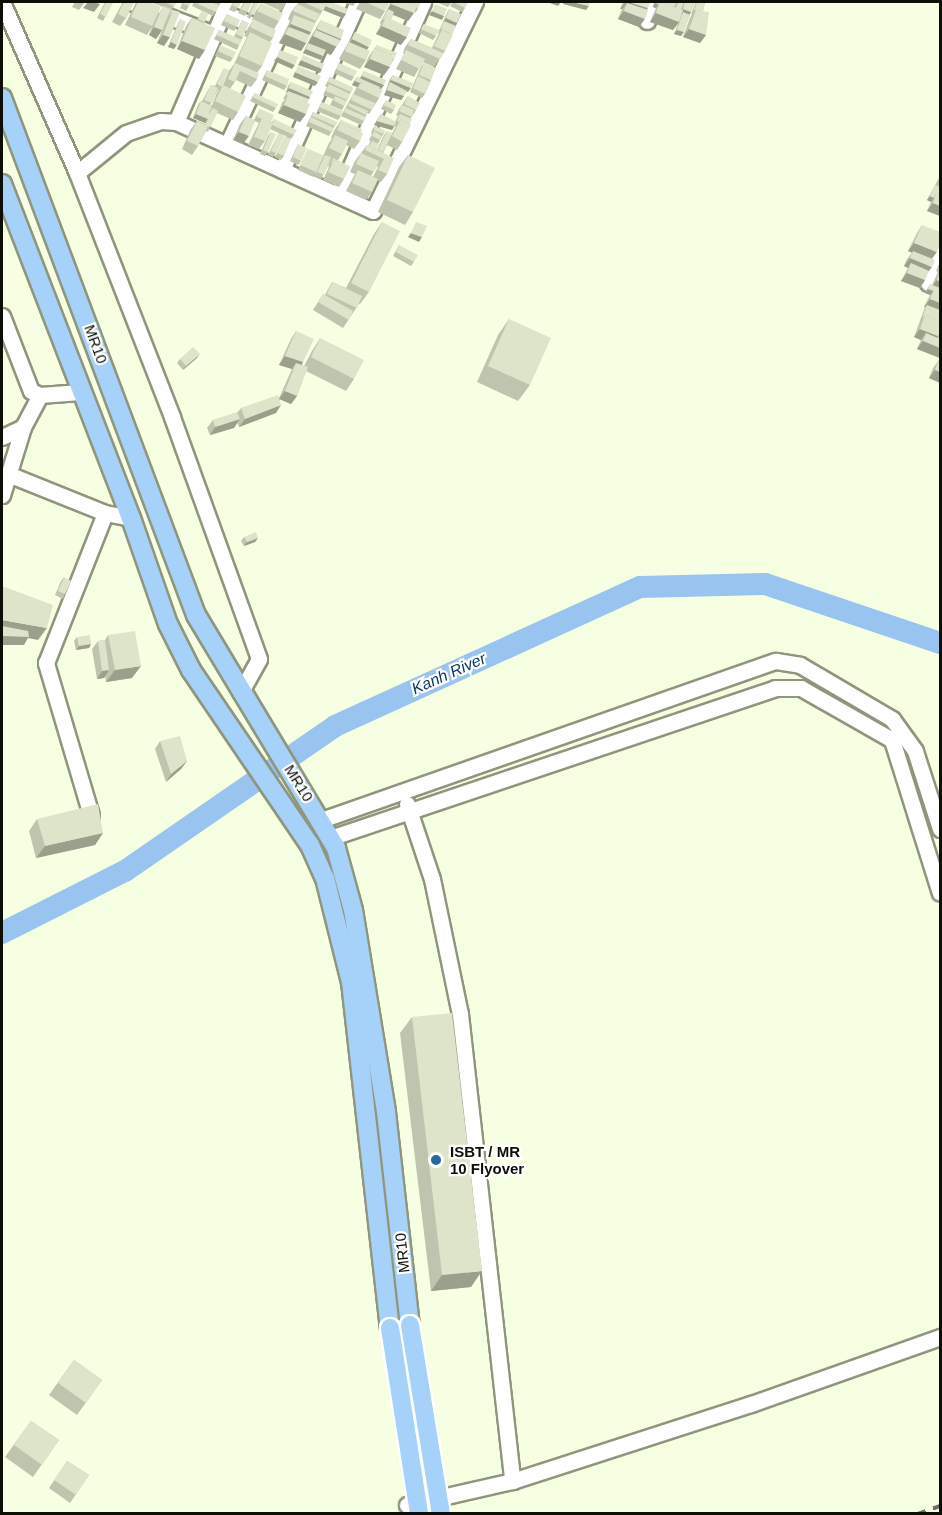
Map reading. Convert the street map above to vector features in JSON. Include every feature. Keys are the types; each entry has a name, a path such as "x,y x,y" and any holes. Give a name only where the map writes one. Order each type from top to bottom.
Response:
{"main road":[{"name":"MR10","path":"2,98 196,615 321,820 330,837 353,910 386,1112 410,1324 441,1514"},
{"name":"MR10","path":"2,184 80,392 131,518 168,624 191,670 292,817 325,878 351,982 413,1509"}],"street":[{"path":"2,2 77,172 172,417 259,659 241,692"},
{"path":"131,2 151,5 213,34"},
{"path":"227,145 294,2"},
{"path":"282,170 358,2"},
{"path":"338,195 423,2"},
{"path":"77,172 126,133 161,121 176,122 373,211 474,2"},
{"path":"647,21 653,2"},
{"path":"176,122 225,7 277,37"},
{"path":"928,283 940,250"},
{"path":"2,316 28,388 40,395 80,392"},
{"path":"2,495 22,427 40,395"},
{"path":"2,437 22,427"},
{"path":"8,474 105,513 131,518"},
{"path":"91,814 46,663 105,513"},
{"path":"321,820 776,661 800,665 892,719 915,751 940,829"},
{"path":"330,837 410,813 775,688 801,688 892,740 940,893"},
{"path":"403,791 432,879 460,1014 512,1481"},
{"path":"413,1509 512,1481 751,1404 940,1337"}],"building":[{"path":"106,2 113,2 106,17 100,14"},
{"path":"124,2 134,2 126,18 118,14"},
{"path":"138,2 150,2 161,7 152,26 131,17"},
{"path":"164,2 176,2 174,6"},
{"path":"194,2 210,2 219,5 216,12"},
{"path":"234,2 241,2 238,8 232,5"},
{"path":"245,2 252,2 248,12 241,9"},
{"path":"255,2 259,2 253,15 250,13"},
{"path":"303,2 320,2 326,5 323,11"},
{"path":"320,2 331,2 348,9 346,14"},
{"path":"365,2 383,2 389,4 385,11"},
{"path":"392,2 408,2 417,5 414,13 391,4"},
{"path":"408,2 421,2 418,9 417,5"},
{"path":"453,2 468,2 465,8"},
{"path":"572,2 590,2 589,6"},
{"path":"628,2 650,2 648,8"},
{"path":"660,2 676,2 674,7"},
{"path":"660,2 683,10 679,22 656,13"},
{"path":"678,2 684,2 681,9 676,8"},
{"path":"685,2 695,2 691,12 683,9"},
{"path":"697,2 705,2 703,11 694,10"},
{"path":"261,3 283,13 279,21 257,11"},
{"path":"627,3 648,10 645,19 624,11"},
{"path":"297,4 320,14 316,21 293,11"},
{"path":"435,4 447,9 444,16 432,11"},
{"path":"163,6 171,9 162,30 154,27"},
{"path":"388,9 394,12 391,19 386,17 384,20 383,19"},
{"path":"449,9 461,14 457,23 446,18"},
{"path":"173,10 180,12 170,37 163,35"},
{"path":"696,10 709,12 706,35 689,29"},
{"path":"202,11 208,14 205,22 198,19"},
{"path":"683,12 690,15 684,32 677,30"},
{"path":"227,14 240,20 237,27 224,21"},
{"path":"294,15 315,23 311,32 291,24"},
{"path":"386,17 411,28 407,37 382,26"},
{"path":"192,18 215,28 205,50 182,41"},
{"path":"180,19 186,22 177,45 171,42"},
{"path":"253,19 276,30 273,38 250,27"},
{"path":"242,20 249,23 243,37 236,34"},
{"path":"321,20 344,30 341,39 317,29"},
{"path":"444,21 456,26 452,34 441,29"},
{"path":"424,24 439,30 436,36 421,29"},
{"path":"289,27 310,35 306,43 285,34"},
{"path":"219,30 242,40 239,45 216,35"},
{"path":"316,30 340,40 337,47 313,36"},
{"path":"442,30 453,35 445,51 434,46"},
{"path":"250,32 272,43 262,66 239,56"},
{"path":"355,32 372,40 369,47 352,39"},
{"path":"411,39 443,53 440,59 408,45"},
{"path":"349,42 370,51 366,60 345,51"},
{"path":"308,43 326,50 323,56 306,49"},
{"path":"220,45 236,52 233,58 218,51"},
{"path":"377,45 397,53 394,59 394,56 375,48"},
{"path":"374,48 394,56 390,67 370,59"},
{"path":"280,50 298,57 295,65 277,57"},
{"path":"406,50 425,59 420,69 401,60"},
{"path":"303,55 324,64 322,69 301,60"},
{"path":"235,63 259,73 257,79 240,71 235,82 228,79"},
{"path":"339,63 357,71 354,77 336,69"},
{"path":"424,63 436,68 431,80 419,75"},
{"path":"298,66 321,76 318,82 295,72"},
{"path":"224,68 229,70 222,87 217,84"},
{"path":"267,70 289,79 287,86 265,76"},
{"path":"364,71 386,80 384,85 362,76"},
{"path":"393,75 413,83 411,88 391,80"},
{"path":"418,76 430,82 425,94 413,88"},
{"path":"330,77 353,88 351,92 328,82"},
{"path":"357,77 380,87 379,89 362,81 360,83 355,81"},
{"path":"362,81 383,90 379,98 358,88"},
{"path":"291,82 313,91 310,97 289,88"},
{"path":"390,82 407,91 404,96 387,90"},
{"path":"329,84 350,94 347,100 326,91"},
{"path":"211,85 218,88 212,103 204,100"},
{"path":"223,85 246,96 238,112 215,101"},
{"path":"288,91 309,99 307,103 286,95"},
{"path":"255,93 278,104 276,108 252,97"},
{"path":"353,94 375,103 372,110 351,100"},
{"path":"288,95 310,104 306,114 284,105"},
{"path":"335,96 346,101 344,106 333,100"},
{"path":"408,96 420,103 416,110 404,104"},
{"path":"386,100 396,105 394,110 383,105"},
{"path":"201,101 212,106 208,115 213,108 218,111 210,127 205,125 208,119 196,114"},
{"path":"322,102 343,111 341,116 319,107"},
{"path":"349,103 368,111 366,115 348,106"},
{"path":"402,105 414,110 412,117 399,111"},
{"path":"346,108 366,117 364,121 344,112"},
{"path":"260,109 274,115 271,122 257,117"},
{"path":"313,112 337,122 335,126 312,116"},
{"path":"381,114 396,122 394,126 377,121"},
{"path":"400,114 412,119 410,124 401,119 397,121"},
{"path":"246,116 255,120 249,136 239,132"},
{"path":"311,117 334,128 332,132 309,122"},
{"path":"262,118 273,123 265,141 254,137"},
{"path":"274,119 297,130 294,135 272,125"},
{"path":"401,119 411,125 402,142 392,136"},
{"path":"341,120 362,129 361,132 339,124"},
{"path":"197,121 208,126 198,146 187,141"},
{"path":"340,123 363,133 360,141 337,130"},
{"path":"375,126 385,131 383,134 374,130"},
{"path":"374,131 382,136 380,140 372,136"},
{"path":"387,131 392,133 383,152 378,150"},
{"path":"271,132 276,134 268,152 263,150"},
{"path":"279,133 284,135 276,153 271,151"},
{"path":"335,135 348,141 342,154 329,148"},
{"path":"285,136 291,139 284,156 277,153"},
{"path":"372,141 379,144 376,149 369,146"},
{"path":"298,144 307,148 301,161 293,157"},
{"path":"367,145 394,158 387,174 378,170 384,159 365,150"},
{"path":"308,149 323,155 316,172 300,165"},
{"path":"361,153 379,161 374,172 356,164"},
{"path":"325,155 331,157 324,175 317,172"},
{"path":"408,155 435,168 413,212 387,200"},
{"path":"333,158 350,167 334,160 331,163"},
{"path":"334,160 350,167 344,179 328,172"},
{"path":"358,170 378,179 372,192 352,183"},
{"path":"935,185 940,187 940,196 936,194 934,198 930,196"},
{"path":"936,194 940,196 940,206 933,203"},
{"path":"382,222 400,231 369,292 351,283"},
{"path":"416,222 427,226 422,237 411,233"},
{"path":"922,225 940,232 937,252 914,243"},
{"path":"399,245 418,255 414,262 396,252"},
{"path":"913,251 935,260 932,267 910,258"},
{"path":"911,263 929,271 925,280 907,273"},
{"path":"332,282 362,296 357,308 327,294"},
{"path":"930,284 940,288 940,293 928,289"},
{"path":"934,290 940,293 940,303 930,299"},
{"path":"323,294 353,311 349,320 318,302"},
{"path":"927,305 940,310 940,321 925,315 922,318"},
{"path":"925,315 940,321 938,336 920,329"},
{"path":"509,319 551,338 530,385 488,366"},
{"path":"296,331 314,339 303,362 285,356"},
{"path":"926,333 940,339 940,348 923,341"},
{"path":"320,338 364,360 354,379 311,357"},
{"path":"193,347 200,354 186,366 180,359"},
{"path":"940,361 940,372 935,370"},
{"path":"296,363 308,367 297,396 285,391"},
{"path":"278,395 281,405 245,419 241,408"},
{"path":"237,412 240,419 215,427 213,420"},
{"path":"256,532 258,538 247,542 244,537"},
{"path":"64,577 71,581 65,594 58,591"},
{"path":"2,586 53,605 47,628 2,620"},
{"path":"2,626 28,631 29,637 2,636"},
{"path":"135,631 141,666 115,670 108,635"},
{"path":"90,635 91,644 79,646 77,637"},
{"path":"105,640 109,670 102,671 98,641"},
{"path":"180,736 187,761 171,774 160,741"},
{"path":"98,804 103,833 45,846 37,819"},
{"name":"ISBT / MR 10 Flyover","path":"452,1013 482,1271 442,1275 412,1017"},
{"path":"74,1360 102,1380 86,1403 58,1383"},
{"path":"31,1421 59,1440 42,1465 14,1445"},
{"path":"67,1461 89,1475 76,1495 54,1480"}],"waterway":[{"name":"Kanh River","path":"2,933 125,871 335,726 640,587 765,584 940,643"}],"railway":[{"path":"918,1514 940,1506"}],"place":[{"name":"ISBT / MR 10 Flyover","path":"436,1160"}]}
